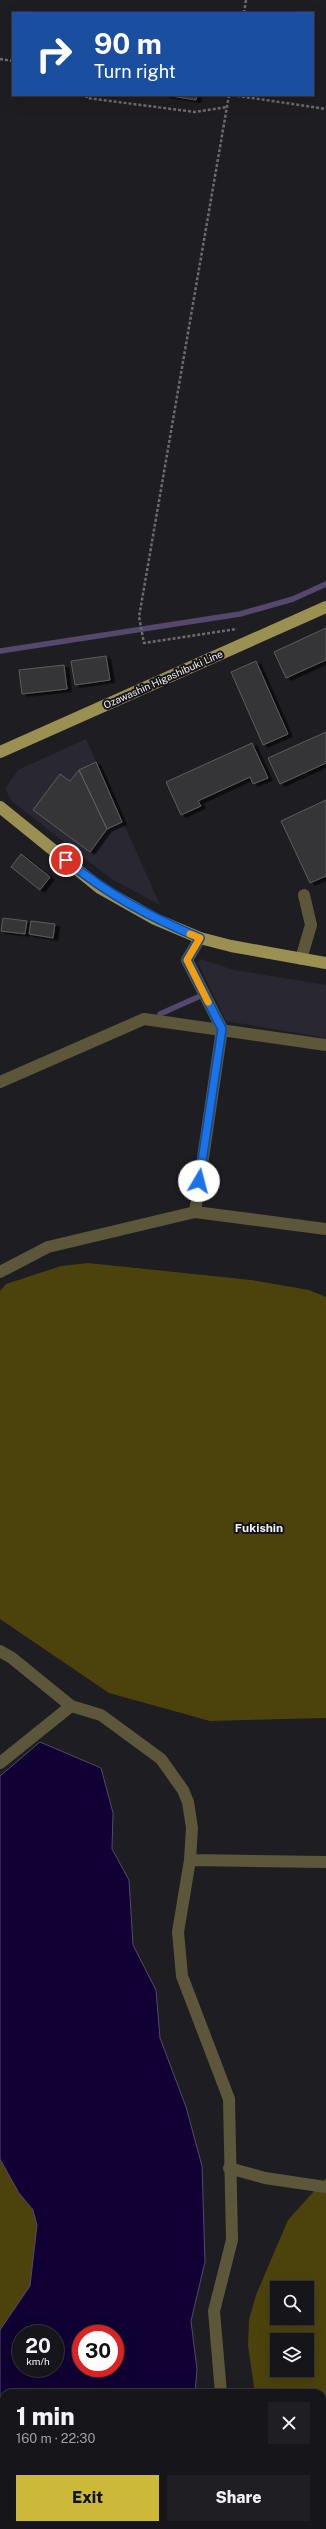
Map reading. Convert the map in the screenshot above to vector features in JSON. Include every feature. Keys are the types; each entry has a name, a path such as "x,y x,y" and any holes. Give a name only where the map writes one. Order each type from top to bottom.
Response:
{"main road":[{"name":"Ozawashin Higashibuki Line","path":"0,752 326,607"},
{"path":"0,807 100,888 155,919 200,938 326,964"}],"street":[{"path":"302,960 311,925 304,895"},
{"path":"195,1212 222,1029 187,960 200,938"},
{"path":"0,1082 144,1019 326,1045"},
{"path":"0,1272 48,1247 195,1212 326,1228"},
{"path":"0,1651 12,1658 71,1706 101,1715 161,1759 183,1790 188,1802 192,1828 190,1860 178,1932 182,1976 229,2099 229,2168 232,2240 214,2311 221,2389"},
{"path":"0,1763 71,1706"},
{"path":"190,1860 326,1862"},
{"path":"229,2168 265,2178 326,2187"}],"path":[{"path":"244,12 246,0"},
{"path":"0,59 12,61"},
{"path":"86,96 87,98 195,112 227,107"},
{"path":"229,96 139,617 144,643 242,629 260,637"},
{"path":"239,96 326,109"}],"shaded area":[{"path":"86,739 160,905 110,878 12,801 5,789 18,770"},
{"path":"201,959 234,970 326,985 326,1038 226,1021 198,963"},
{"path":"88,1263 251,1280 309,1290 326,1297 326,1718 210,1721 109,1693 0,1619 0,1291 6,1284 61,1266"},
{"path":"40,1742 101,1768 113,1813 112,1849 129,1880 133,1945 156,1990 160,2038 186,2107 202,2166 205,2262 191,2321 197,2369 195,2389 0,2389 0,2330 30,2286 37,2225 33,2210 19,2193 0,2159 0,1776"},
{"path":"0,2159 19,2193 33,2210 37,2225 30,2286 0,2330"},
{"path":"326,2178 326,2389 254,2389 248,2346 249,2320 256,2295 288,2220"}],"building":[{"path":"171,96 197,96 196,100"},
{"path":"326,628 326,660 286,678 274,652"},
{"path":"106,656 110,680 75,685 71,661"},
{"path":"256,661 288,734 263,745 231,672"},
{"path":"64,665 67,689 22,694 19,670"},
{"path":"326,732 326,763 280,784 268,758"},
{"path":"252,743 268,778 253,784 250,777 198,801 201,806 181,815 166,782"},
{"path":"96,762 122,822 107,829 79,770"},
{"path":"79,770 107,829 90,852 33,810 60,774 70,781"},
{"path":"326,800 326,876 310,883 281,821"},
{"path":"21,854 50,877 40,890 11,867"},
{"path":"3,918 27,921 25,934 1,931"},
{"path":"31,921 55,924 53,938 29,934"}],"waterway":[{"path":"0,651 240,614 293,599 326,584"},
{"path":"160,1014 198,997"}],"slow traffic":[{"path":"190,934 200,938 187,960 208,1002"}],"district":[{"name":"Fukishin","path":"259,1528"}],"route":[{"path":"66,860 100,888 155,919 200,938 187,960 222,1029 199,1181"}]}
